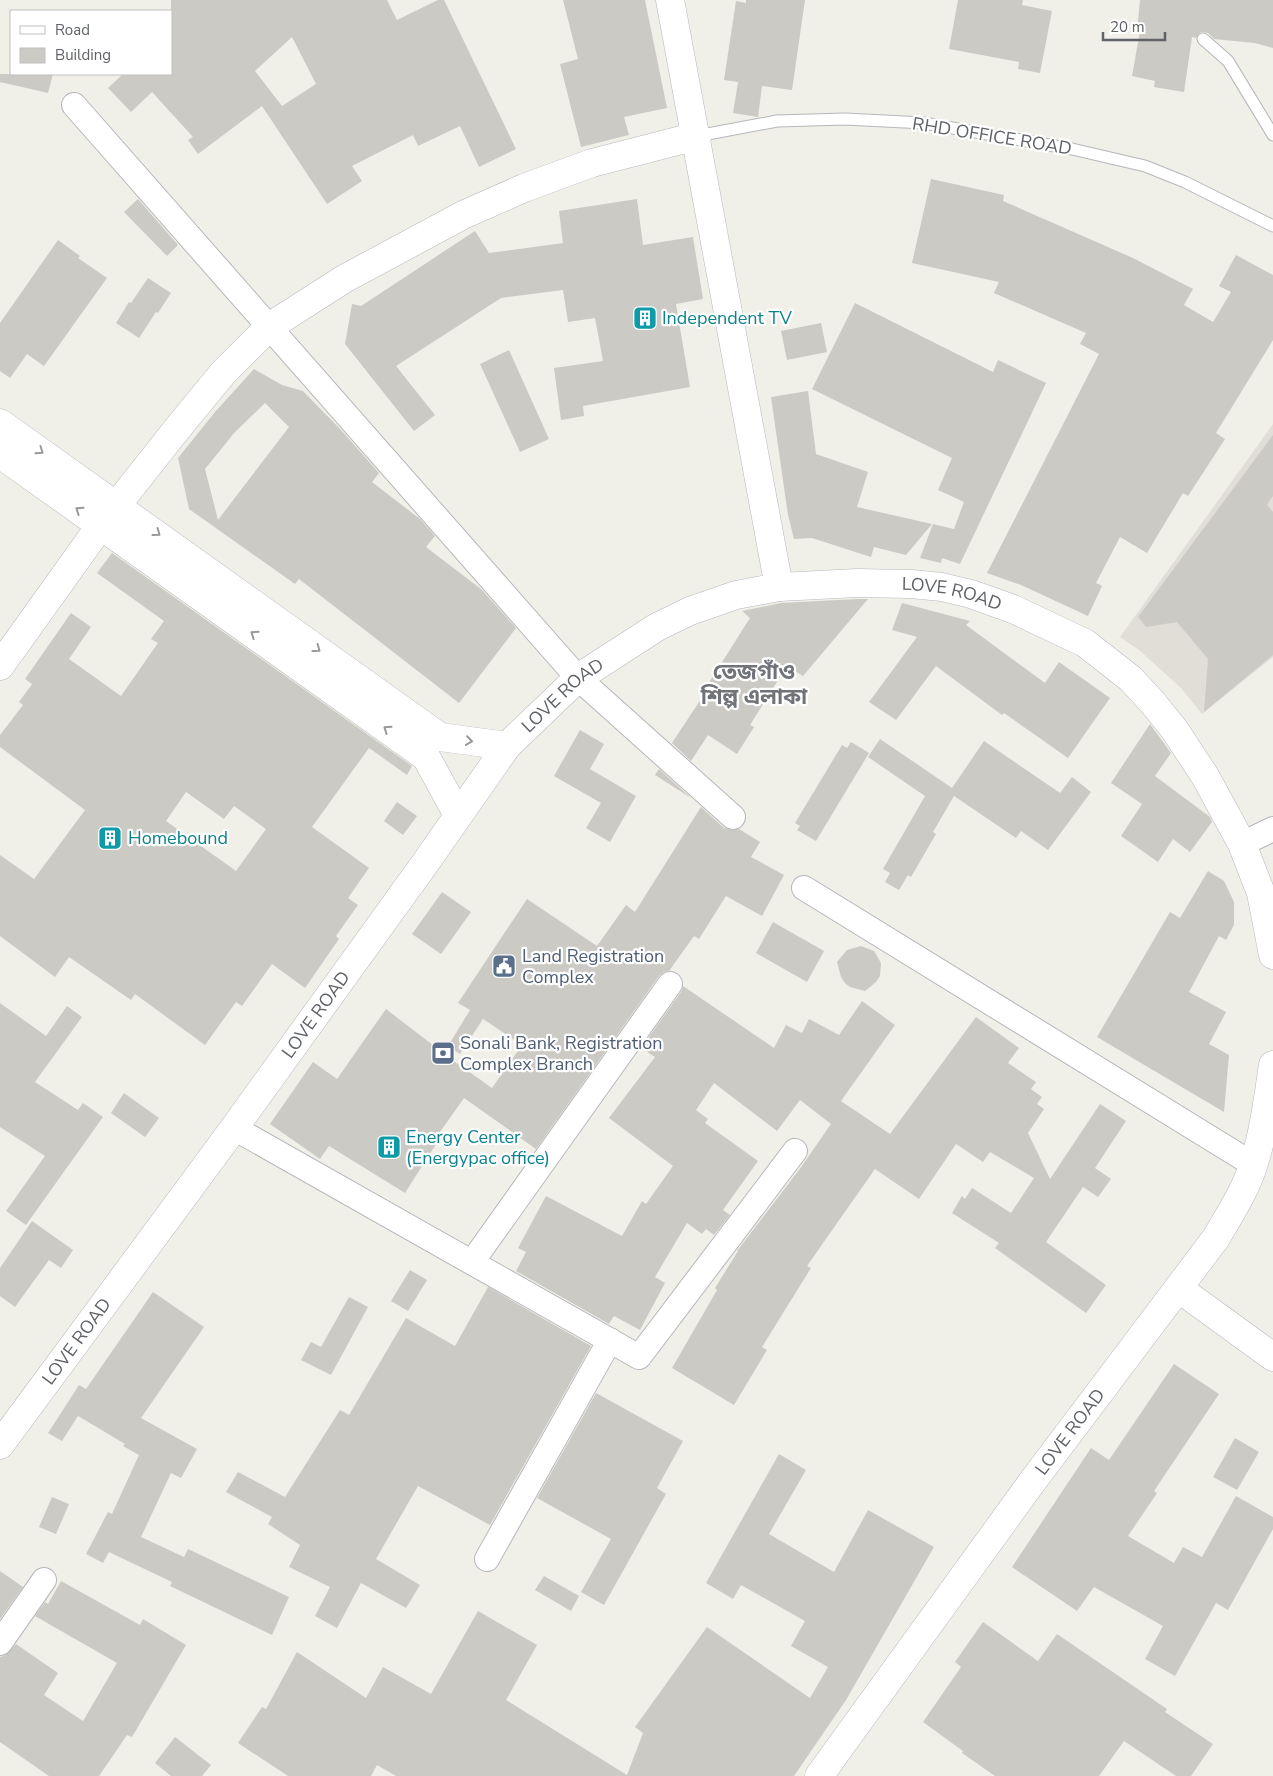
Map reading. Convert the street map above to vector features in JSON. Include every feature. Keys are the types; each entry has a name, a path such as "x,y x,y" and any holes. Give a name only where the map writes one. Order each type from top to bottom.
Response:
{"main road":[{"path":"670,0 697,136 779,587"},
{"path":"0,666 109,515 224,373 269,327 344,278 472,211 524,188 592,163 697,136"},
{"path":"0,422 109,515 433,747 458,815"},
{"path":"0,454 109,515"},
{"name":"LOVE ROAD","path":"0,1445 234,1128 507,746 578,678 657,627 690,610 736,595 779,587 857,583 911,584 942,587 972,594 1014,609 1085,643 1130,678 1174,728 1205,776 1242,844 1261,893 1273,955"},
{"path":"433,747 507,746"},
{"name":"LOVE ROAD","path":"819,1776 1032,1482 1216,1238 1237,1202 1254,1165 1265,1122 1273,1065"},
{"path":"1178,1288 1273,1357"}],"street":[{"path":"74,105 578,678 734,817"},
{"path":"1242,844 1273,829"},
{"path":"804,888 1254,1165"},
{"path":"472,1262 670,984"},
{"path":"234,1128 640,1357 794,1151"},
{"path":"487,1559 610,1340"},
{"path":"0,1644 44,1580"}],"lane":[{"path":"1204,39 1228,61 1273,136"},
{"name":"RHD OFFICE ROAD","path":"697,136 777,121 845,118 924,123 1072,149 1145,166 1186,182 1273,226"}],"shaded area":[{"path":"1273,424 1273,657 1202,714 1181,688 1139,650 1120,637"}],"building":[{"path":"171,0 387,0 397,20 438,0 444,0 516,149 479,167 460,126 418,146 413,135 352,166 362,181 327,204 262,106 198,154 188,140 193,137 152,92 131,112 108,88 122,75 172,75","holes":["292,37 316,84 282,106 255,71"]},
{"path":"563,0 645,0 667,108 624,117 629,135 581,147 560,64 578,59"},
{"path":"746,0 805,0 792,90 762,86 758,117 733,113 738,82 724,80 736,1 746,3"},
{"path":"958,0 1023,0 1022,5 1052,11 1040,73 1018,69 1019,62 949,49"},
{"path":"1140,0 1273,0 1273,48 1255,43 1214,39 1208,33 1201,32 1196,38 1192,37 1184,92 1154,87 1155,81 1132,76 1140,31 1137,31"},
{"path":"0,74 53,75 48,93 0,82"},
{"path":"931,179 1004,195 1003,201 1133,258 1193,289 1184,305 1213,322 1231,292 1219,286 1236,255 1273,275 1273,340 1216,433 1225,439 1188,496 1183,493 1147,553 1120,537 1096,583 1102,586 1088,616 1021,585 987,573 1099,354 1080,344 1086,333 994,293 999,282 912,263"},
{"path":"138,199 178,245 167,256 124,212"},
{"path":"637,199 643,245 693,237 703,299 676,304 690,387 583,406 584,416 561,420 554,368 603,361 595,318 568,322 563,290 501,298 396,366 435,415 414,431 345,344 352,304 361,306 475,231 489,253 563,243 559,211"},
{"path":"58,240 80,256 78,258 107,278 44,366 27,354 10,378 0,371 0,323"},
{"path":"148,278 171,293 139,338 116,323 129,302 131,303"},
{"path":"855,303 993,372 998,360 1046,383 960,564 942,558 941,563 920,558 933,524 954,529 964,502 938,490 952,458 812,389"},
{"path":"821,323 827,352 787,360 781,331"},
{"path":"509,350 549,439 520,452 480,364"},
{"path":"254,369 282,385 303,391 379,473 372,482 420,519 435,536 426,547 481,589 516,628 459,703 299,579 295,584 189,509 178,458 215,412","holes":["265,403 289,427 218,520 205,469 235,432"]},
{"path":"808,391 816,454 868,472 857,507 932,524 906,555 874,547 871,557 812,538 794,539 788,515 771,397"},
{"path":"1273,435 1273,496 1267,505 1273,512 1273,655 1204,712 1208,659 1177,622 1146,627 1138,617"},
{"path":"112,553 412,766 407,775 369,748 312,827 369,868 348,898 358,905 336,936 339,939 305,988 272,964 242,1006 236,1002 205,1045 135,994 131,1000 69,957 55,977 0,936 0,855 34,879 85,810 0,747 0,735 23,705 19,702 32,684 25,679 71,613 91,627 69,659 121,696 158,643 151,639 164,621 97,573","holes":["186,792 224,819 234,806 266,829 236,871 166,821"]},
{"path":"868,599 803,676 787,666 750,725 754,727 737,754 708,735 691,761 672,743 705,693 703,692 750,618 742,611 781,603"},
{"path":"902,603 970,621 966,625 1045,683 1059,662 1110,698 1068,758 1004,713 1002,715 936,666 896,720 869,702 917,637 892,630"},
{"path":"1150,724 1171,753 1155,776 1210,817 1212,822 1190,852 1173,839 1158,862 1121,836 1142,804 1111,783"},
{"path":"580,730 604,744 590,769 636,796 610,842 586,828 601,803 554,776"},
{"path":"880,739 952,788 984,741 1060,793 1072,777 1091,792 1048,850 1021,831 1016,838 954,796 933,832 936,834 911,877 908,875 899,890 885,882 890,873 883,869 925,796 868,757"},
{"path":"851,742 869,753 816,841 797,830 800,826 795,823 842,745 847,748"},
{"path":"659,769 691,798 655,775"},
{"path":"397,802 417,816 403,835 384,821"},
{"path":"701,807 724,828 731,830 739,829 760,842 751,857 784,875 762,916 726,896 699,939 694,936 669,971 659,976 536,1149 464,1098 435,1139 438,1141 405,1193 329,1146 320,1159 270,1124 313,1062 337,1079 386,1009 492,1088 522,1045 483,1019 460,1054 448,1046 470,1010 458,1003 527,899 597,946 626,905 635,912"},
{"path":"1208,871 1224,881 1234,902 1234,925 1226,940 1219,936 1189,992 1226,1012 1209,1044 1229,1055 1224,1112 1097,1037 1170,912 1180,918"},
{"path":"442,892 471,912 441,954 412,934"},
{"path":"773,922 824,951 807,982 756,953"},
{"path":"861,946 874,951 881,963 880,976 865,991 850,987 845,983 841,977 837,962 847,950"},
{"path":"683,986 774,1048 786,1025 802,1033 809,1019 839,1035 862,1001 895,1025 841,1101 890,1134 976,1017 1019,1048 1008,1063 1036,1082 1031,1089 1042,1097 1037,1104 1044,1109 1028,1133 1050,1179 1100,1104 1126,1121 1095,1168 1111,1179 1098,1197 1083,1187 1046,1242 1106,1285 1086,1313 995,1248 999,1243 952,1213 962,1196 965,1199 972,1188 1011,1213 1034,1178 990,1152 983,1162 956,1144 919,1199 875,1169 807,1266 811,1268 762,1347 767,1350 734,1405 672,1368 737,1251 799,1170 831,1124 800,1100 777,1131 714,1083 696,1110 708,1119 705,1123 758,1161 723,1210 730,1215 714,1235 706,1229 702,1234 687,1223 655,1277 665,1283 640,1330 614,1316 609,1324 516,1271 526,1252 518,1248 546,1196 622,1236 642,1201 646,1204 673,1166 609,1118 655,1057 641,1048 681,992"},
{"path":"0,1003 46,1036 67,1006 82,1017 35,1082 78,1110 83,1103 103,1117 26,1225 6,1211 45,1156 0,1127"},
{"path":"124,1093 159,1118 145,1137 111,1113"},
{"path":"32,1221 73,1250 61,1268 49,1260 15,1307 0,1296 0,1268"},
{"path":"410,1270 427,1280 408,1311 391,1301"},
{"path":"488,1287 591,1346 490,1525 418,1486 376,1559 420,1585 406,1608 361,1583 337,1628 315,1616 330,1587 289,1567 300,1545 268,1524 272,1517 226,1492 238,1472 285,1497 340,1410 349,1415 406,1318 455,1346"},
{"path":"153,1292 204,1327 141,1418 197,1449 181,1478 171,1473 141,1537 184,1557 188,1549 289,1597 272,1635 170,1586 172,1582 109,1552 103,1563 86,1554 108,1512 112,1514 139,1455 123,1446 125,1444 78,1416 62,1441 48,1433 79,1385 86,1389"},
{"path":"349,1297 368,1307 331,1375 301,1360 311,1342 321,1347"},
{"path":"1174,1364 1219,1394 1154,1491 1157,1493 1128,1536 1174,1563 1183,1547 1202,1557 1236,1496 1273,1517 1273,1529 1228,1610 1216,1603 1175,1676 1145,1659 1163,1626 1094,1587 1077,1611 1012,1567 1091,1448 1109,1460"},
{"path":"596,1393 683,1441 657,1488 666,1494 604,1605 581,1592 611,1539 537,1498"},
{"path":"1235,1438 1259,1452 1237,1490 1213,1477"},
{"path":"779,1454 806,1470 769,1534 834,1572 868,1510 934,1547 846,1700 794,1776 396,1776 377,1765 371,1776 288,1776 238,1743 262,1707 266,1709 297,1652 366,1698 383,1667 431,1694 478,1611 537,1645 506,1700 627,1775 643,1733 635,1727 707,1627 810,1698 828,1667 791,1646 805,1621 741,1585 733,1599 706,1583"},
{"path":"52,1497 69,1504 56,1534 39,1527"},
{"path":"0,1571 23,1587 0,1619"},
{"path":"544,1576 579,1596 571,1611 535,1590"},
{"path":"61,1581 140,1625 143,1619 186,1645 132,1737 127,1735 99,1776 49,1776 0,1742 0,1657 6,1655 16,1644 58,1673 44,1695 83,1721 117,1663 35,1616 45,1602 48,1604"},
{"path":"983,1622 1038,1661 1057,1634 1167,1709 1165,1712 1213,1744 1191,1776 1176,1776 1124,1741 1099,1776 995,1776 923,1722 961,1667 955,1662"},
{"path":"175,1737 211,1765 202,1776 171,1776 155,1763"}],"place":[{"name":"Independent TV","path":"645,318"},
{"name":"Homebound","path":"110,838"},
{"name":"Land Registration Complex","path":"504,966"},
{"name":"Sonali Bank, Registration Complex Branch","path":"443,1053"},
{"name":"Energy Center (Energypac office)","path":"389,1147"}],"district":[{"name":"তেজগাঁও শিল্প এলাকা","path":"754,684"}]}
